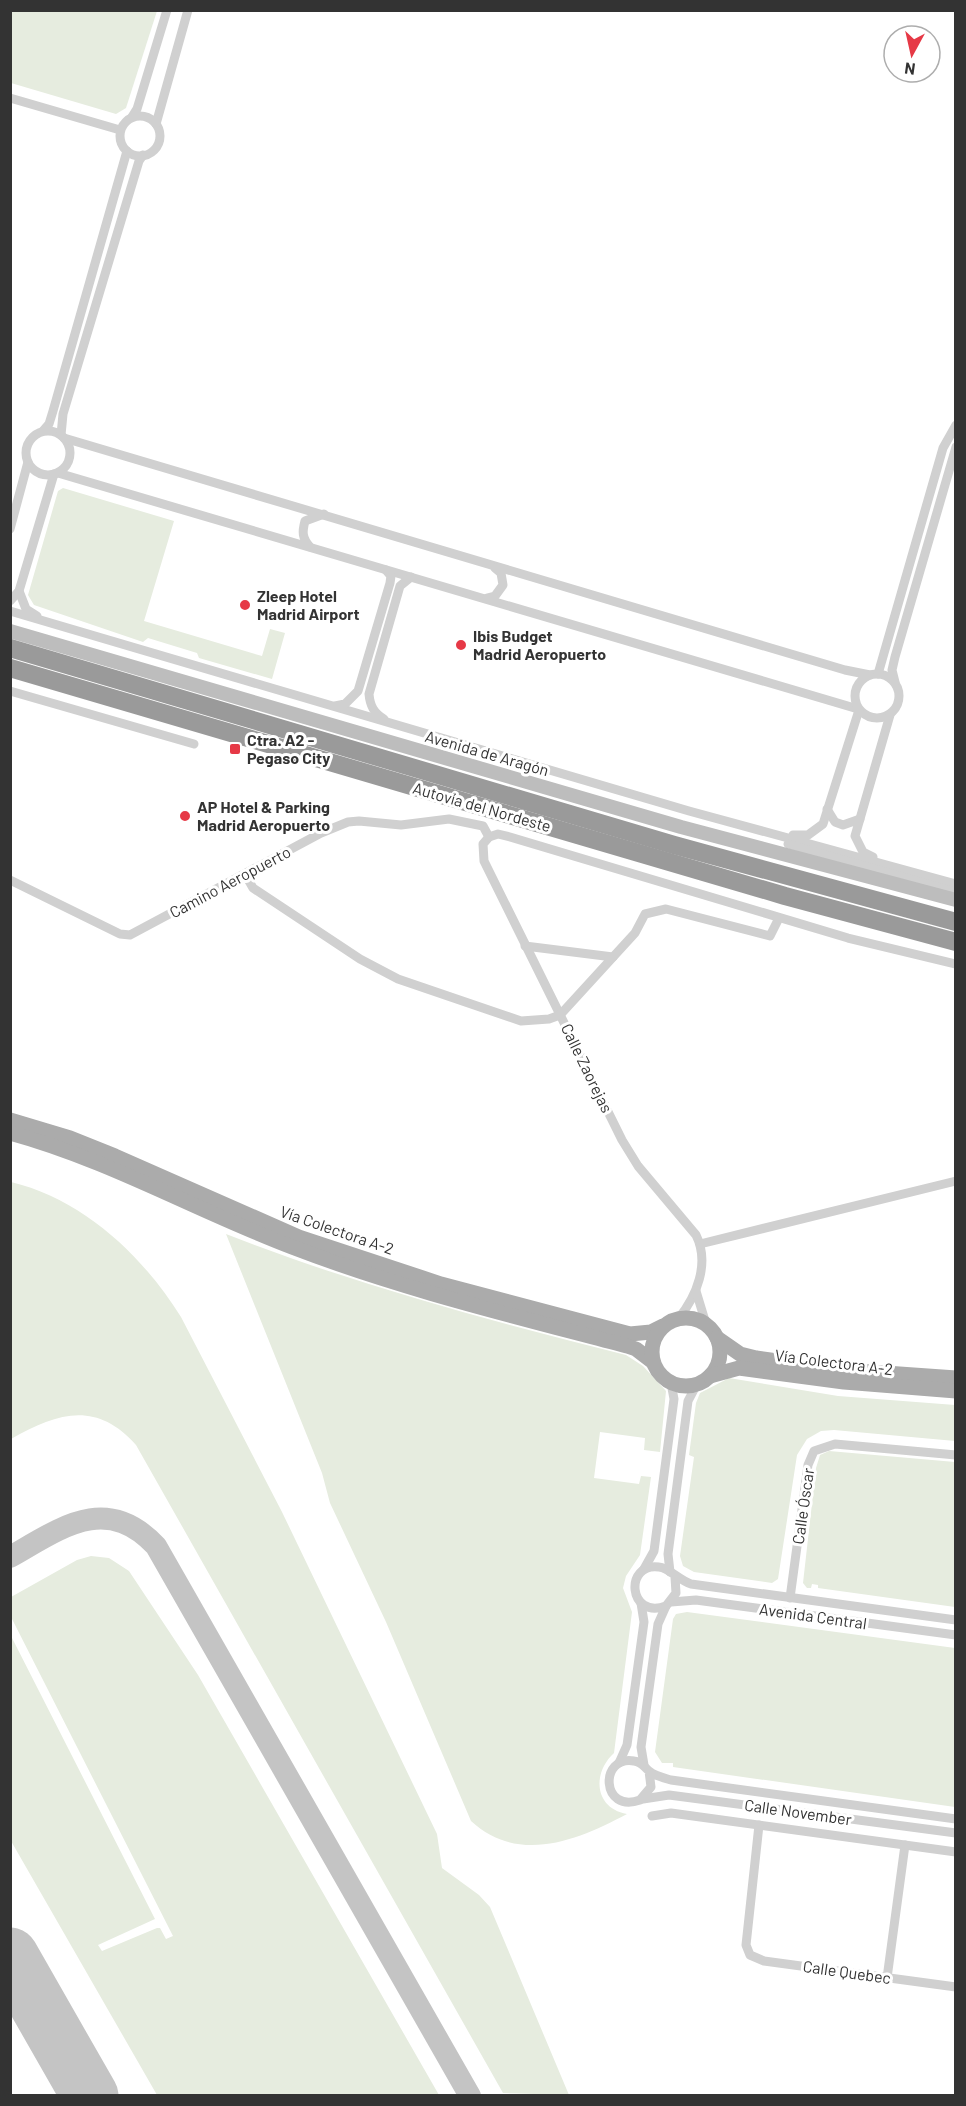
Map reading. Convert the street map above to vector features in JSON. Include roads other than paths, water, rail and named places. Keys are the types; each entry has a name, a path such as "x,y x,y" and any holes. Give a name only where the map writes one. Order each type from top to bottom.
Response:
{"highway":[{"name":"Autovía del Nordeste","path":"10,648 674,845 956,922"},
{"name":"Autovía del Nordeste","path":"10,668 785,896 956,942"},
{"path":"10,673 109,697"}],"main road":[{"name":"Vía Colectora A-2","path":"10,1120 70,1138 115,1156 299,1237 441,1284 630,1334 651,1332 663,1326"},
{"name":"Vía Colectora A-2","path":"10,1133 65,1149 110,1167 211,1214 295,1248 437,1296 627,1346 653,1362"},
{"path":"678,1319 697,1320 706,1324 717,1338 720,1354 703,1380 680,1386 663,1378 653,1362 652,1343 663,1326 678,1319"},
{"name":"Vía Colectora A-2","path":"717,1338 740,1354 756,1358 843,1370 956,1378"},
{"name":"Vía Colectora A-2","path":"703,1380 739,1368 844,1382 956,1391"}],"street":[{"path":"143,155 127,151 121,142 120,130 137,109 166,10"},
{"path":"10,601 19,591 56,473 63,469 70,457 62,436 63,414 139,160 143,155 155,149 158,143 156,124 188,10"},
{"path":"10,98 120,130"},
{"path":"132,117 145,117 156,124"},
{"path":"10,529 28,462 28,443 49,424 127,151"},
{"path":"748,827 798,836 808,835 823,824 858,709 856,689 874,674 923,523 943,448 956,425"},
{"path":"43,431 845,670 874,674 894,682"},
{"path":"888,865 863,852 855,836 890,715 899,699 894,682 894,664 956,447"},
{"path":"28,462 39,473 56,473 487,598 858,709 870,718 890,715"},
{"path":"310,547 304,540 302,531 305,521 315,515 326,514"},
{"path":"487,598 495,596 503,585 501,573 493,566"},
{"path":"334,706 345,704 358,691 390,583 391,576 386,570"},
{"path":"391,723 376,715 370,704 369,694 400,586 411,577"},
{"path":"19,591 26,609 46,622"},
{"path":"10,611 688,811 830,857 956,892"},
{"name":"Avenida de Aragón","path":"10,631 681,827 956,900"},
{"path":"10,691 194,744"},
{"path":"827,809 836,822 843,825 860,819"},
{"path":"688,811 956,884"},
{"name":"Camino Aeropuerto","path":"10,880 120,934 130,935 348,822 401,825 449,819 483,826 489,837"},
{"path":"489,837 498,834 510,837 779,918 956,964"},
{"name":"Calle Zaorejas","path":"489,837 483,844 484,861 630,1153 700,1244"},
{"path":"245,874 253,888 360,959 398,979 521,1021 549,1020 560,1015 635,933 645,914 652,911 666,909 770,936 779,918"},
{"path":"525,946 613,957"},
{"path":"678,1319 696,1291 702,1254 700,1244 956,1181"},
{"path":"696,1291 706,1324"},
{"path":"671,1383 674,1399 655,1546 634,1585 641,1603 644,1622 627,1745 619,1763 610,1775 609,1782 614,1795 626,1803 640,1800 651,1787 641,1747 658,1624 676,1593 668,1554 688,1401 703,1380"},
{"name":"Calle Óscar","path":"790,1598 808,1465 814,1451 835,1444 956,1455"},
{"path":"644,1569 657,1566 672,1574"},
{"name":"Avenida Central","path":"672,1574 691,1584 956,1620"},
{"name":"Avenida Central","path":"669,1604 696,1600 956,1635"},
{"path":"641,1603 653,1609 669,1604"},
{"path":"619,1763 632,1760 646,1768"},
{"name":"Calle November","path":"646,1768 672,1780 956,1819"},
{"name":"Calle November","path":"640,1800 669,1795 956,1833"},
{"name":"Calle November","path":"652,1816 671,1813 956,1852"},
{"name":"Calle Quebec","path":"759,1825 746,1945 750,1954 764,1961 956,1988"},
{"path":"887,1978 905,1845"}],"place":[{"name":"Zleep Hotel Madrid Airport","path":"245,605"},
{"name":"Ibis Budget Madrid Aeropuerto","path":"461,645"},
{"name":"Ctra. A2 - Pegaso City","path":"235,749"},
{"name":"AP Hotel & Parking Madrid Aeropuerto","path":"185,816"}]}
